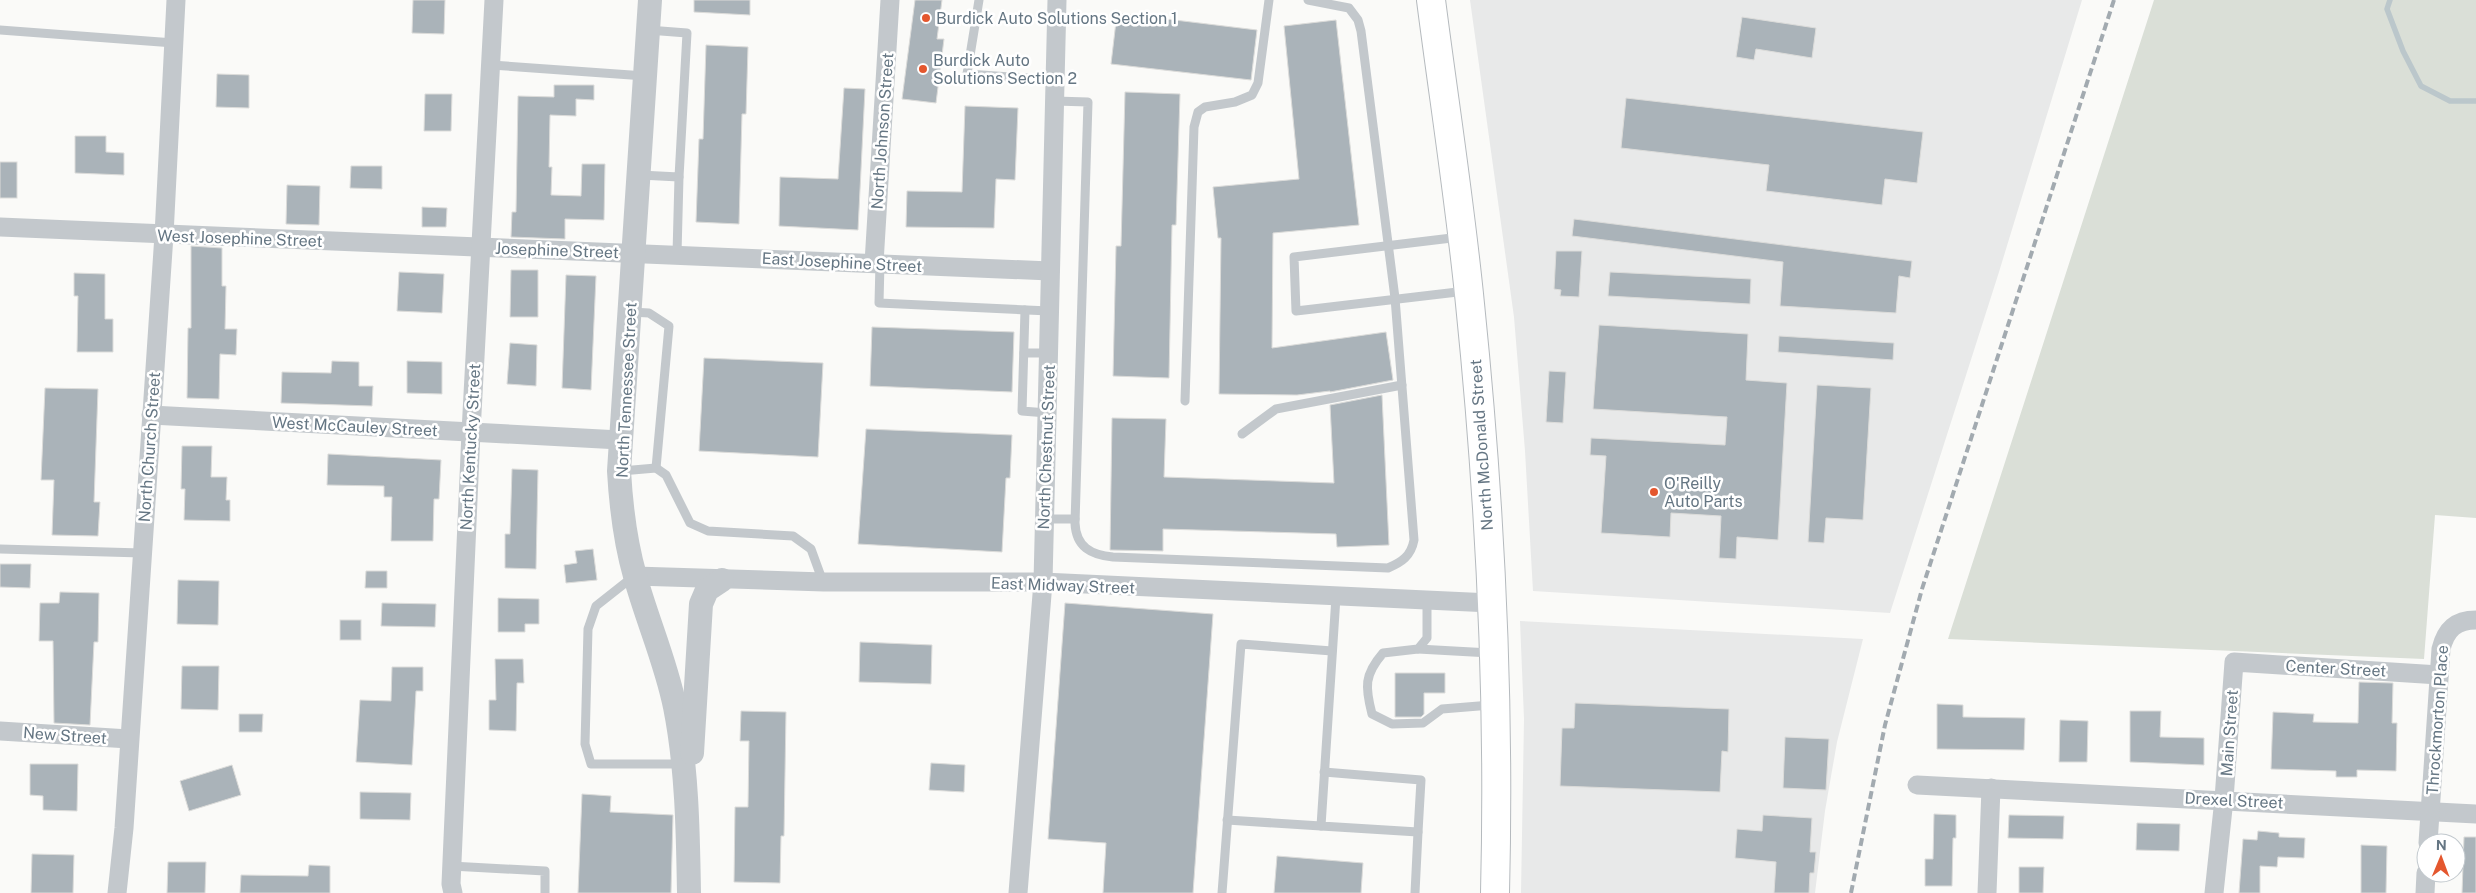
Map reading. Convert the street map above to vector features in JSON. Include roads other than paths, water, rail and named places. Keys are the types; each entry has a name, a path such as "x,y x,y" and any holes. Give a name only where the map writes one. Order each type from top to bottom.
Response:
{"main road":[{"name":"North McDonald Street","path":"1431,0 1469,291 1485,478 1497,704 1495,893"}],"street":[{"name":"North Church Street","path":"117,893 124,828 164,235 176,0"},
{"name":"North Kentucky Street","path":"453,893 451,866 480,248 494,0"},
{"name":"North Tennessee Street","path":"650,0 619,471 621,506 634,576 660,652 675,707 687,764"},
{"name":"North Johnson Street","path":"877,263 890,0"},
{"name":"North Chestnut Street","path":"1018,893 1043,582 1057,0"},
{"name":"West Josephine Street","path":"0,227 480,248"},
{"name":"Josephine Street","path":"480,248 634,253"},
{"name":"East Josephine Street","path":"634,253 1050,272"},
{"name":"West McCauley Street","path":"151,415 620,440"},
{"name":"East Midway Street","path":"634,576 824,582 1043,582 1491,603"},
{"path":"689,893 686,820 687,764 701,604 707,590 722,580"},
{"name":"Throckmorton Place","path":"2429,833 2439,674 2444,635 2453,625 2465,620 2476,620"},
{"name":"Center Street","path":"2234,662 2439,674"},
{"name":"Main Street","path":"2214,893 2224,799 2234,662"},
{"name":"New Street","path":"0,731 129,739"},
{"name":"Drexel Street","path":"1917,785 2224,799 2476,814"},
{"path":"1987,893 1991,788"}],"lane":[{"path":"978,0 967,74 1055,80"},
{"path":"1185,401 1194,127 1198,112 1205,107 1236,102 1252,95 1258,83 1269,0"},
{"path":"1054,101 1088,102 1075,520 1076,534 1079,542 1090,552 1099,556 1388,568 1409,555 1414,540 1395,298 1358,20 1349,8 1308,0"},
{"path":"0,30 174,43"},
{"path":"648,30 687,33 676,254"},
{"path":"491,65 645,76"},
{"path":"639,175 679,177"},
{"path":"1462,237 1294,257 1296,310 1469,291"},
{"path":"877,263 880,303 1049,311"},
{"path":"1025,310 1022,411 1047,413"},
{"path":"630,312 648,312 669,326 656,468"},
{"path":"1024,353 1048,353"},
{"path":"1242,434 1276,409 1402,385"},
{"path":"619,471 656,468 666,475 690,523 708,531 793,536 811,549 824,582"},
{"path":"1044,519 1075,520"},
{"path":"0,549 142,553"},
{"path":"634,576 596,606 588,629 585,744 591,764 687,764"},
{"path":"1321,826 1336,597"},
{"path":"1418,649 1427,638 1427,601"},
{"path":"1222,893 1241,644 1332,651"},
{"path":"1494,654 1418,649 1383,653 1370,668 1367,693 1372,714 1392,724 1423,723 1442,709 1497,704"},
{"path":"1324,772 1421,780 1415,893"},
{"path":"1227,820 1418,832"},
{"path":"451,866 545,871 545,893"}],"waterway":[{"path":"2390,0 2387,9 2403,51 2421,86 2450,101 2476,101"}],"railway":[{"path":"1851,893 1885,725 1922,589 2114,0"}],"place":[{"name":"Burdick Auto Solutions Section 1","path":"926,18"},
{"name":"Burdick Auto Solutions Section 2","path":"923,69"},
{"name":"O'Reilly Auto Parts","path":"1654,492"}]}
